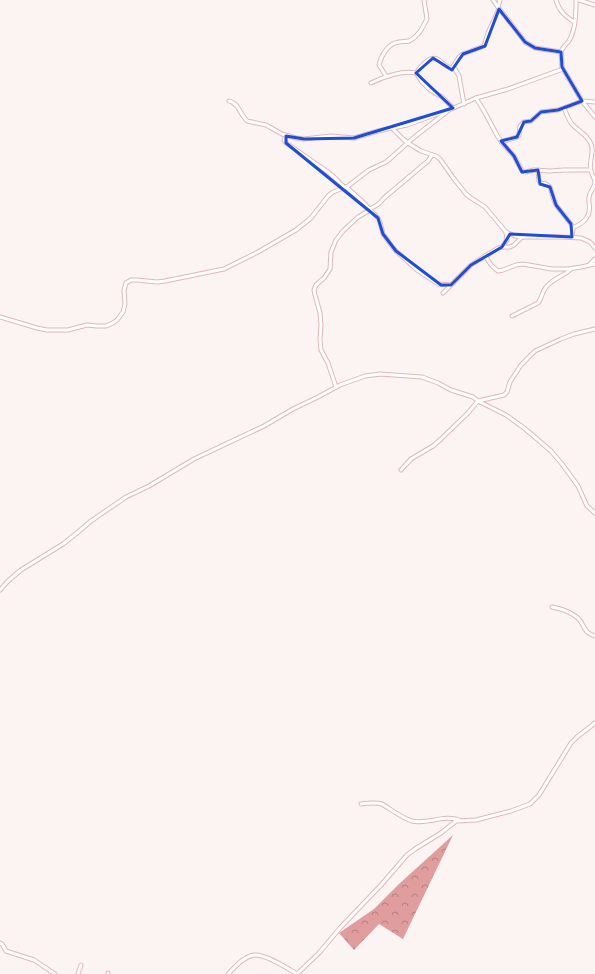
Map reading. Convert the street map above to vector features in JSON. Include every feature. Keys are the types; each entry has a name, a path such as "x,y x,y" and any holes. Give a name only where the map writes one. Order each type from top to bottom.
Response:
{"street":[{"path":"386,76 379,65 381,58 384,52 392,44 409,41 419,32 427,19 424,0"},
{"path":"493,0 525,42 535,48 561,52"},
{"path":"452,68 463,54 484,46 500,0"},
{"path":"556,0 559,9 563,14 574,22"},
{"path":"595,5 578,0 576,15 569,40 561,52 563,69 582,101 595,117"},
{"path":"416,73 430,59 433,58 455,69 459,76 464,104"},
{"path":"229,101 237,106 247,121 266,125 286,136 304,139 330,136 354,138 407,125 449,110 476,98 508,89 563,69"},
{"path":"371,83 386,76 413,72 416,73"},
{"path":"416,73 430,90 442,97 453,108"},
{"path":"476,98 501,142 514,156 522,171 591,170"},
{"path":"501,142 517,137 519,135 520,126 524,122 531,122 541,112 546,110 553,111 582,101 595,102"},
{"path":"564,108 568,119 585,134 592,146 591,170 595,180 588,199 590,205 589,215 584,222 572,228"},
{"path":"0,317 47,330 68,330 87,325 110,325 117,320 122,312 125,304 126,283 131,280 165,282 224,270 258,252 296,230 311,218 328,196 333,192 345,187 369,170 386,162 449,110"},
{"path":"392,128 408,143 440,159 466,194 485,207 506,232 522,237 581,238 590,242 595,248"},
{"path":"286,136 284,140 286,143 328,172 378,218 383,234 396,251 417,270 438,284 450,285"},
{"path":"336,387 328,362 322,350 320,339 320,313 314,290 316,285 330,270 332,252 336,240 343,230 369,209 381,203 384,198 428,161 432,155"},
{"path":"538,170 539,181 550,187 552,198 572,228 572,237"},
{"path":"502,247 507,240 506,232"},
{"path":"443,293 471,265 498,248 510,247 514,245 522,237"},
{"path":"485,256 492,266 498,271 523,264 552,268 571,268 595,264"},
{"path":"588,266 595,259"},
{"path":"512,316 538,303 548,285 566,274 571,268"},
{"path":"401,470 411,459 433,446 441,439 478,401 504,395 521,365 535,351 574,334 595,329"},
{"path":"0,590 21,570 68,540 91,521 126,497 149,486 194,459 264,426 340,385 365,376 380,374 422,377 451,390 473,397 506,415 551,451 578,486 588,506 595,514"},
{"path":"552,607 565,609 578,618 590,635 595,636"},
{"path":"228,974 242,961 254,955 270,959 297,974 320,953 340,928 407,855 441,833 456,821 476,820 511,811 530,804 539,795 571,743 595,723"},
{"path":"361,804 382,804 412,821 418,822 450,818 461,820"},
{"path":"0,943 6,951 34,960 55,974"},
{"path":"78,974 81,965"}],"highlighted area":[{"path":"499,9 525,42 535,48 561,52 562,67 582,101 558,110 541,112 531,121 524,122 517,137 501,141 514,156 522,172 538,170 540,184 550,187 556,205 571,224 572,237 510,234 502,247 471,265 451,285 441,285 396,251 383,234 378,218 286,143 286,136 304,139 354,138 453,108 416,73 433,58 452,70 463,54 485,46"}],"green space":[{"path":"453,835 403,939 379,924 354,950 339,933 374,909"}]}
